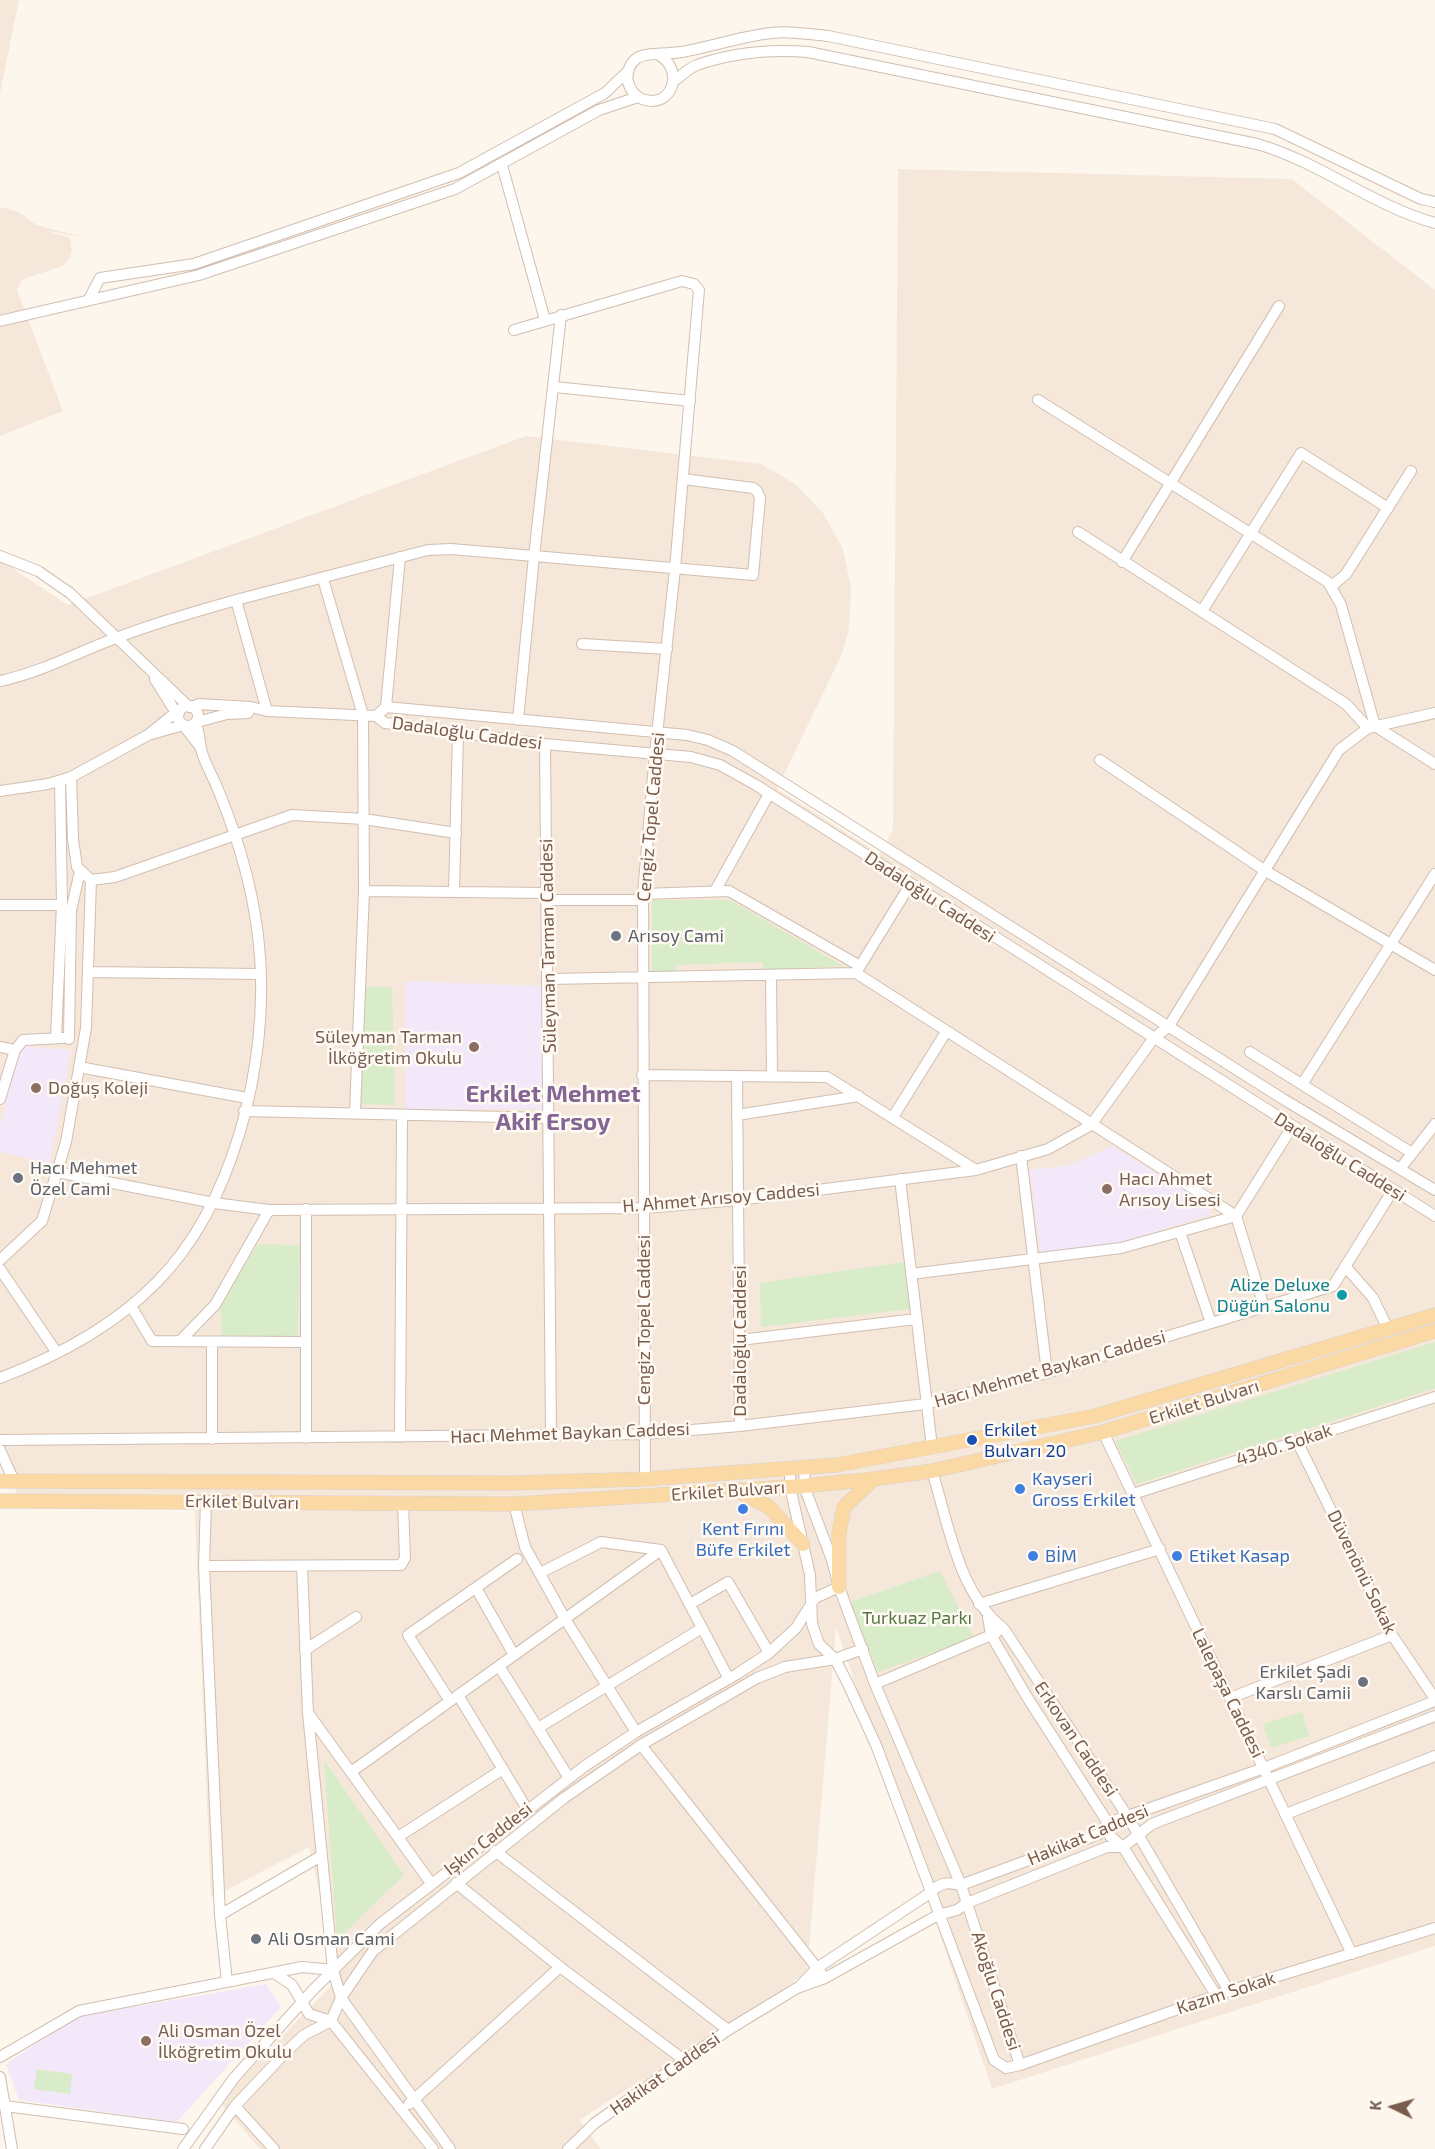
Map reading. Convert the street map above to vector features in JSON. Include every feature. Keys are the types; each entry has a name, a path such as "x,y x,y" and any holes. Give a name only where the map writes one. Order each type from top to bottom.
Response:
{"main road":[{"name":"Erkilet Bulvarı","path":"0,1481 512,1483 645,1479 837,1465 1095,1416 1435,1315"},
{"name":"Erkilet Bulvarı","path":"0,1501 514,1504 739,1491 874,1479 932,1472 1103,1432 1435,1331"},
{"path":"839,1587 839,1533 844,1507 874,1479"},
{"path":"14,1481 15,1501"},
{"path":"739,1491 769,1507 803,1544"}],"street":[{"path":"89,299 97,288 100,278 194,264 459,173 605,93 628,71 636,59 643,55 659,55 764,33 791,32 828,36 1275,129 1421,198 1435,202"},
{"path":"628,71 628,85 638,97 651,101 666,95 674,81 694,66 772,50 808,52 1257,144 1288,153 1435,223"},
{"path":"659,55 671,66 674,81"},
{"path":"0,321 198,275 455,189 599,110 638,97"},
{"path":"502,165 545,320"},
{"name":"Cengiz Topel Caddesi","path":"514,330 682,281 694,284 700,294 643,897 641,979 645,1479"},
{"path":"1122,562 1279,306"},
{"path":"518,720 561,315"},
{"path":"555,387 690,401"},
{"path":"1038,400 1318,574 1332,586 1341,605 1371,727"},
{"path":"1202,611 1301,453 1388,508"},
{"path":"1332,586 1346,574 1411,471"},
{"path":"0,681 40,671 164,621 428,550 451,549 753,575 759,493 753,488 682,479"},
{"path":"1078,532 1346,704 1371,727 1435,764"},
{"path":"0,556 29,567 52,580 84,604 153,673 197,712 186,720 170,717 148,735 71,777 0,791"},
{"path":"386,707 400,557"},
{"path":"323,579 363,716 364,891 355,1112"},
{"path":"236,600 264,710"},
{"path":"582,644 667,649"},
{"path":"0,1378 57,1353 88,1336 131,1306 170,1268 196,1233 214,1203 229,1167 247,1098 260,1014 261,974 252,896 237,837 201,748 186,720 169,703 153,673"},
{"name":"Dadaloğlu Caddesi","path":"190,707 199,704 376,716 385,723 458,734 691,757 720,765 1435,1216"},
{"path":"186,720 190,707"},
{"name":"Dadaloğlu Caddesi","path":"376,716 386,707 657,732 698,737 733,751 1169,1026 1435,1190"},
{"name":"Dadaloğlu Caddesi","path":"186,720 264,710"},
{"path":"1371,727 1435,713"},
{"name":"H. Ahmet Arısoy Caddesi","path":"57,1172 214,1203 269,1210 644,1208 738,1200 976,1170 1048,1149 1091,1125 1153,1039 1169,1026 1333,758 1349,740 1371,727"},
{"path":"454,892 458,734"},
{"name":"Süleyman Tarman Caddesi","path":"545,744 549,979 547,1208 551,1436"},
{"path":"1100,760 1264,870 1435,970"},
{"path":"69,1039 71,911 80,871 73,839 71,777"},
{"path":"56,1038 62,905 60,781"},
{"path":"715,891 769,794"},
{"path":"80,871 91,880 115,877 237,837 292,815 364,819 456,833"},
{"path":"1303,1083 1435,874"},
{"path":"0,1260 42,1221 66,1142 84,1039 91,880"},
{"path":"858,970 909,885"},
{"path":"364,891 643,897 729,891 858,970 946,1032 1236,1216 1264,1307"},
{"path":"0,905 62,905"},
{"path":"549,979 641,979 858,970"},
{"path":"88,972 261,974"},
{"path":"771,975 772,1076"},
{"path":"893,1117 946,1032"},
{"path":"0,1099 15,1050 22,1040 84,1039"},
{"path":"0,1047 15,1050"},
{"path":"1250,1052 1412,1153"},
{"path":"79,1067 247,1098"},
{"path":"642,1075 827,1077 976,1170"},
{"name":"Dadaloğlu Caddesi","path":"737,1076 740,1426"},
{"path":"737,1116 859,1096"},
{"path":"244,1111 548,1118"},
{"path":"400,1437 402,1115"},
{"path":"1400,1169 1435,1124"},
{"path":"911,1274 1121,1248 1236,1216 1292,1127"},
{"path":"1022,1156 1047,1373"},
{"path":"900,1179 925,1404 932,1447"},
{"name":"Hacı Mehmet Baykan Caddesi","path":"0,1440 644,1434 740,1426 925,1404 1047,1373 1333,1286 1393,1190"},
{"path":"306,1209 304,1342 306,1438"},
{"path":"180,1341 214,1305 269,1210"},
{"path":"1180,1232 1211,1323"},
{"path":"1345,1266 1372,1298 1388,1329"},
{"path":"0,1269 57,1353"},
{"path":"131,1306 152,1341 304,1342"},
{"path":"740,1340 916,1319"},
{"path":"212,1341 212,1439"},
{"name":"4340. Sokak","path":"1133,1494 1435,1397"},
{"name":"Lalepaşa Caddesi","path":"1103,1432 1352,1954"},
{"name":"Düvenönü Sokak","path":"1297,1441 1392,1635 1435,1700"},
{"path":"0,1450 14,1481"},
{"name":"Akoğlu Caddesi","path":"790,1468 790,1487 810,1575 812,1624 819,1644 835,1659 876,1744 994,2060 1006,2068 1020,2065 961,1885 875,1684 839,1587 832,1560 804,1486 805,1467"},
{"name":"Erkovan Caddesi","path":"932,1472 966,1579 979,1604 988,1617 1004,1629 1128,1816 1229,1991"},
{"path":"206,1501 204,1566 220,1915 227,1982"},
{"path":"204,1566 401,1565 405,1558 403,1503"},
{"path":"514,1504 525,1547 565,1618 636,1732"},
{"path":"540,1574 601,1542 661,1550"},
{"path":"661,1550 729,1679"},
{"path":"351,1772 661,1550"},
{"path":"979,1604 1160,1550"},
{"path":"517,1559 408,1635 503,1769 527,1809"},
{"path":"302,1566 308,1713 333,1970 341,1998 450,2149"},
{"path":"690,1604 728,1582 769,1653"},
{"path":"810,1602 820,1594 839,1587"},
{"path":"476,1588 514,1655"},
{"name":"Işkın Caddesi","path":"183,2149 234,2078 301,2002 365,1937 431,1883 569,1778 636,1732 729,1679 769,1653 796,1628 810,1602"},
{"path":"305,1650 356,1617"},
{"name":"Erkovan Caddesi","path":"988,1617 991,1635 1027,1697 1108,1823 1110,1836 1123,1847 1216,1995"},
{"path":"538,1728 702,1628"},
{"path":"875,1684 1004,1629"},
{"path":"1230,1698 1392,1635"},
{"name":"Işkın Caddesi","path":"331,2021 341,1998 373,1951 456,1882 564,1798 641,1745 767,1673 794,1665 835,1659 863,1649"},
{"path":"499,1666 569,1778"},
{"name":"Hakikat Caddesi","path":"568,2149 595,2123 684,2060 797,1988 825,1978 938,1915 957,1910 967,1903 1107,1847 1123,1847 1152,1824 1435,1700"},
{"path":"308,1713 431,1883"},
{"name":"Hakikat Caddesi","path":"797,1988 817,1968 930,1893 937,1886 947,1882 961,1885 1099,1834 1108,1823 1267,1773 1435,1716"},
{"path":"641,1745 825,1978"},
{"path":"1286,1814 1435,1756"},
{"path":"398,1837 503,1769"},
{"path":"495,1851 728,2030"},
{"path":"220,1915 321,1856"},
{"path":"456,1882 560,1967 684,2060"},
{"name":"Kazım Sokak","path":"1020,2065 1216,1995 1435,1928"},
{"path":"0,2057 79,2011 302,1967 333,1970"},
{"path":"403,2109 560,1967"},
{"path":"274,1973 292,1985 309,2014 331,2021 433,2149"},
{"path":"205,2149 235,2106 304,2035 331,2021"},
{"path":"0,2077 12,2149"},
{"path":"6,2106 183,2128"},
{"path":"235,2106 274,2149"}],"shaded area":[{"path":"0,0 19,0 0,94"},
{"path":"898,169 1292,179 1435,290 1435,1946 992,2089 836,1627 807,1972 684,2060 629,2088 579,2120 601,2149 260,2149 219,2102 340,1976 309,1847 211,1898 194,1494 18,1494 0,1467 0,560 68,605 526,436 761,464 795,484 823,513 843,549 851,588 849,629 842,654 777,789 880,854 893,830"},
{"path":"0,207 19,212 36,225 88,238 47,231 70,238 72,251 69,259 63,266 23,279 17,290 63,411 0,436"},
{"name":"Süleyman Tarman İlköğretim Okulu","path":"405,981 542,986 543,1109 406,1109"},
{"name":"Doğuş Koleji","path":"19,1046 71,1050 50,1163 0,1152 0,1126"},
{"name":"Hacı Ahmet Arısoy Lisesi","path":"1112,1146 1211,1207 1209,1215 1116,1244 1040,1253 1030,1170 1071,1165"},
{"name":"Ali Osman Özel İlköğretim Okulu","path":"266,1984 281,2007 177,2122 19,2100 6,2064 76,2017"}],"green space":[{"path":"652,900 730,900 843,966 763,970 763,962 678,965 674,971 652,971"},
{"path":"356,987 392,987 395,1105 356,1104"},
{"path":"258,1244 300,1245 298,1338 222,1335 220,1305"},
{"path":"904,1262 910,1309 761,1327 760,1283"},
{"path":"1435,1342 1435,1388 1137,1484 1115,1441"},
{"name":"Turkuaz Parkı","path":"940,1571 974,1638 878,1672 850,1602"},
{"path":"1302,1712 1309,1736 1271,1748 1263,1724"},
{"path":"324,1760 404,1875 337,1940"},
{"path":"37,2069 72,2074 70,2094 34,2089"}],"place":[{"name":"Arısoy Cami","path":"616,936"},
{"name":"Süleyman Tarman İlköğretim Okulu","path":"474,1047"},
{"name":"Doğuş Koleji","path":"36,1088"},
{"name":"Hacı Mehmet Özel Cami","path":"18,1178"},
{"name":"Hacı Ahmet Arısoy Lisesi","path":"1107,1189"},
{"name":"Alize Deluxe Düğün Salonu","path":"1342,1295"},
{"name":"Erkilet Bulvarı 20","path":"972,1440"},
{"name":"Kayseri Gross Erkilet","path":"1020,1489"},
{"name":"Kent Fırını Büfe Erkilet","path":"743,1509"},
{"name":"BİM","path":"1033,1556"},
{"name":"Etiket Kasap","path":"1177,1556"},
{"name":"Erkilet Şadi Karslı Camii","path":"1363,1682"},
{"name":"Ali Osman Cami","path":"256,1939"},
{"name":"Ali Osman Özel İlköğretim Okulu","path":"146,2041"}],"district":[{"name":"Erkilet Mehmet Akif Ersoy","path":"553,1108"}]}
